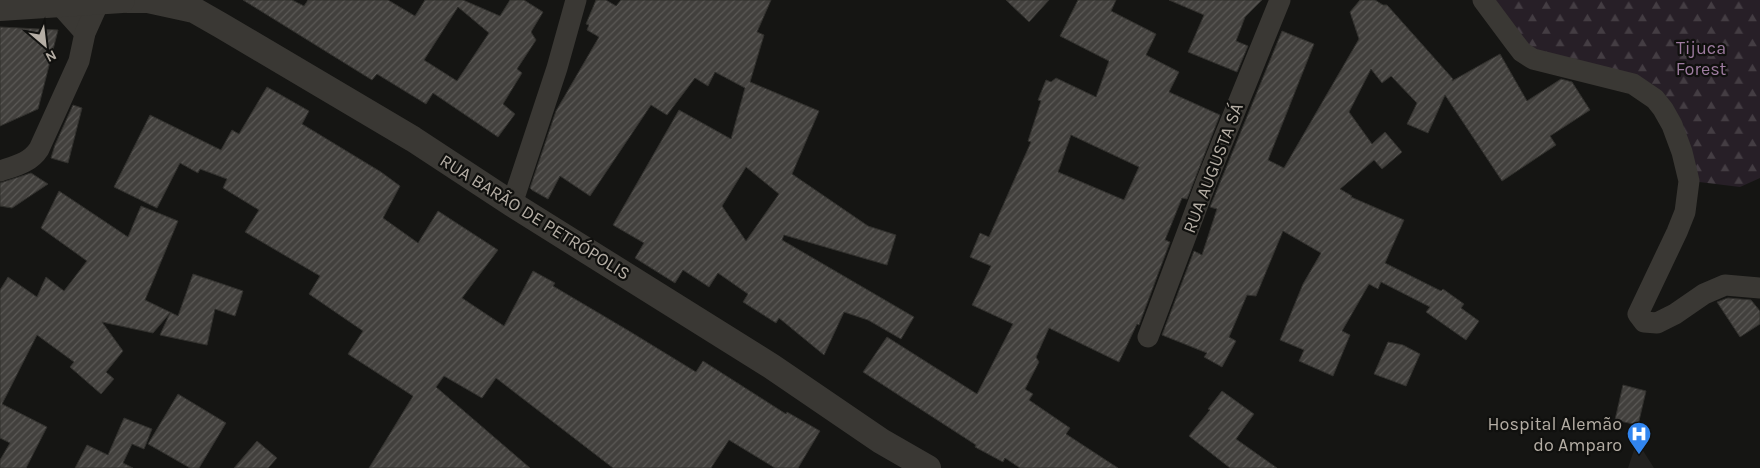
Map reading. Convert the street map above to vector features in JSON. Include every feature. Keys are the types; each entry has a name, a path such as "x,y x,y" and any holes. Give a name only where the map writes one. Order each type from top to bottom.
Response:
{"street":[{"name":"RUA BARÃO DE PETRÓPOLIS","path":"127,0 148,0 195,5 413,139 512,204 770,366 881,441 928,468"},
{"path":"512,204 558,68 576,0"},
{"name":"RUA AUGUSTA SÁ","path":"1148,337 1207,180 1280,0"},
{"path":"1483,0 1522,52 1533,59 1633,84 1655,99 1664,109 1672,125 1690,181 1685,212 1638,314 1644,322 1656,323 1675,314 1704,294 1725,284 1760,288"},
{"path":"0,8 110,1"},
{"path":"0,171 26,162 34,157 79,61 85,34 110,1"},
{"path":"60,5 85,34"}],"shaded area":[{"name":"Hospital Alemão do Amparo","path":"1637,441 1654,468 1628,468"}],"green space":[{"name":"Tijuca Forest","path":"1494,0 1760,0 1760,178 1740,187 1683,180 1657,98 1535,58"}],"building":[{"path":"243,0 292,0 304,6 308,0 388,0 415,16 425,0 463,0 500,16 510,0 524,0 543,12 531,32 536,40 517,69 522,73 503,104 515,114 498,137 433,93 426,104 377,74 372,80","holes":["458,7 489,33 457,81 424,60"]},
{"path":"596,0 606,0 616,6 621,0 771,0 757,32 764,35 750,82 819,111 792,174 868,226 896,235 887,265 784,235 782,240 914,317 901,339 868,320 844,312 824,355 779,318 776,323 743,302 748,294 718,273 709,287 683,270 675,283 635,258 644,243 613,225 679,110 731,139 745,88 715,72 708,86 695,78 667,115 651,105 590,196 560,176 548,199 530,188 556,111 599,37 587,30 589,25 586,24","holes":["746,167 779,194 746,241 722,206"]},
{"path":"1006,0 1049,0 1029,22"},
{"path":"1078,0 1116,0 1111,11 1156,34 1146,55 1179,72 1169,92 1220,115 1187,199 1182,198 1165,240 1170,242 1139,325 1137,324 1119,362 1049,328 1036,357 1039,362 1025,389 1033,394 1029,400 1070,428 1066,434 1118,468 1020,468 1005,458 1003,462 975,447 976,445 863,372 887,337 977,394 1013,324 972,305 991,266 970,257 980,233 989,237 1031,142 1028,141 1041,101 1038,100 1046,80 1051,82 1056,78 1096,97 1109,61 1060,36","holes":["1071,135 1139,167 1124,200 1058,172"]},
{"path":"1169,0 1262,0 1245,17 1236,41 1248,46 1237,72 1188,52 1204,15"},
{"path":"1360,0 1375,0 1383,5 1387,5 1453,79 1452,81 1500,54 1527,101 1561,79 1572,82 1590,110 1550,136 1556,145 1502,181 1445,95 1428,133 1407,124 1417,103 1391,76 1382,83 1371,69 1349,112 1372,144 1385,132 1402,152 1382,169 1374,160 1340,189 1351,197 1404,220 1385,263 1441,291 1443,289 1464,304 1461,308 1479,321 1466,340 1426,312 1430,307 1381,282 1378,289 1369,284 1342,331 1350,335 1333,376 1299,361 1304,350 1280,340 1303,284 1321,253 1283,231 1256,296 1247,295 1229,337 1236,341 1222,367 1204,357 1207,353 1162,335 1194,251 1202,255 1217,209 1210,207 1282,31 1314,44 1268,160 1284,168 1359,39 1350,12"},
{"path":"0,27 58,30 38,109 0,126"},
{"path":"267,87 309,111 302,124 381,172 400,186 383,218 418,243 438,211 498,250 462,298 504,326 533,271 555,283 553,286 696,372 703,361 786,414 787,412 820,431 798,468 775,468 729,440 711,468 613,468 496,378 482,398 444,376 436,387 530,468 369,468 413,396 348,354 363,331 309,294 320,276 245,232 259,210 223,188 227,179 200,169 198,173 180,163 157,208 114,187 150,115 221,150 232,130 239,134"},
{"path":"73,105 82,108 68,163 51,158"},
{"path":"31,173 48,184 12,208 0,206 0,183"},
{"path":"59,191 128,237 141,206 178,221 145,300 178,316 193,274 243,291 235,316 215,309 207,345 160,335 170,313 153,333 102,322 123,351 106,372 114,379 101,394 70,367 74,362 37,335 2,404 47,427 26,468 0,468 0,460 10,443 0,438 0,290 8,277 37,297 46,277 64,291 87,261 41,228"},
{"path":"1728,298 1751,300 1760,311 1760,324 1740,337 1717,302"},
{"path":"1388,342 1403,345 1420,354 1406,386 1374,374"},
{"path":"1623,385 1646,391 1638,425 1615,420"},
{"path":"1222,391 1254,414 1236,439 1277,468 1230,468 1189,436 1210,410 1208,409"},
{"path":"178,394 226,423 199,468 190,468 148,444"},
{"path":"124,418 152,429 144,449 132,444 123,463 133,468 75,468 87,445 108,455"},
{"path":"257,441 277,458 268,468 234,468"}],"place":[{"name":"Hospital Alemão do Amparo","path":"1639,455"}]}
